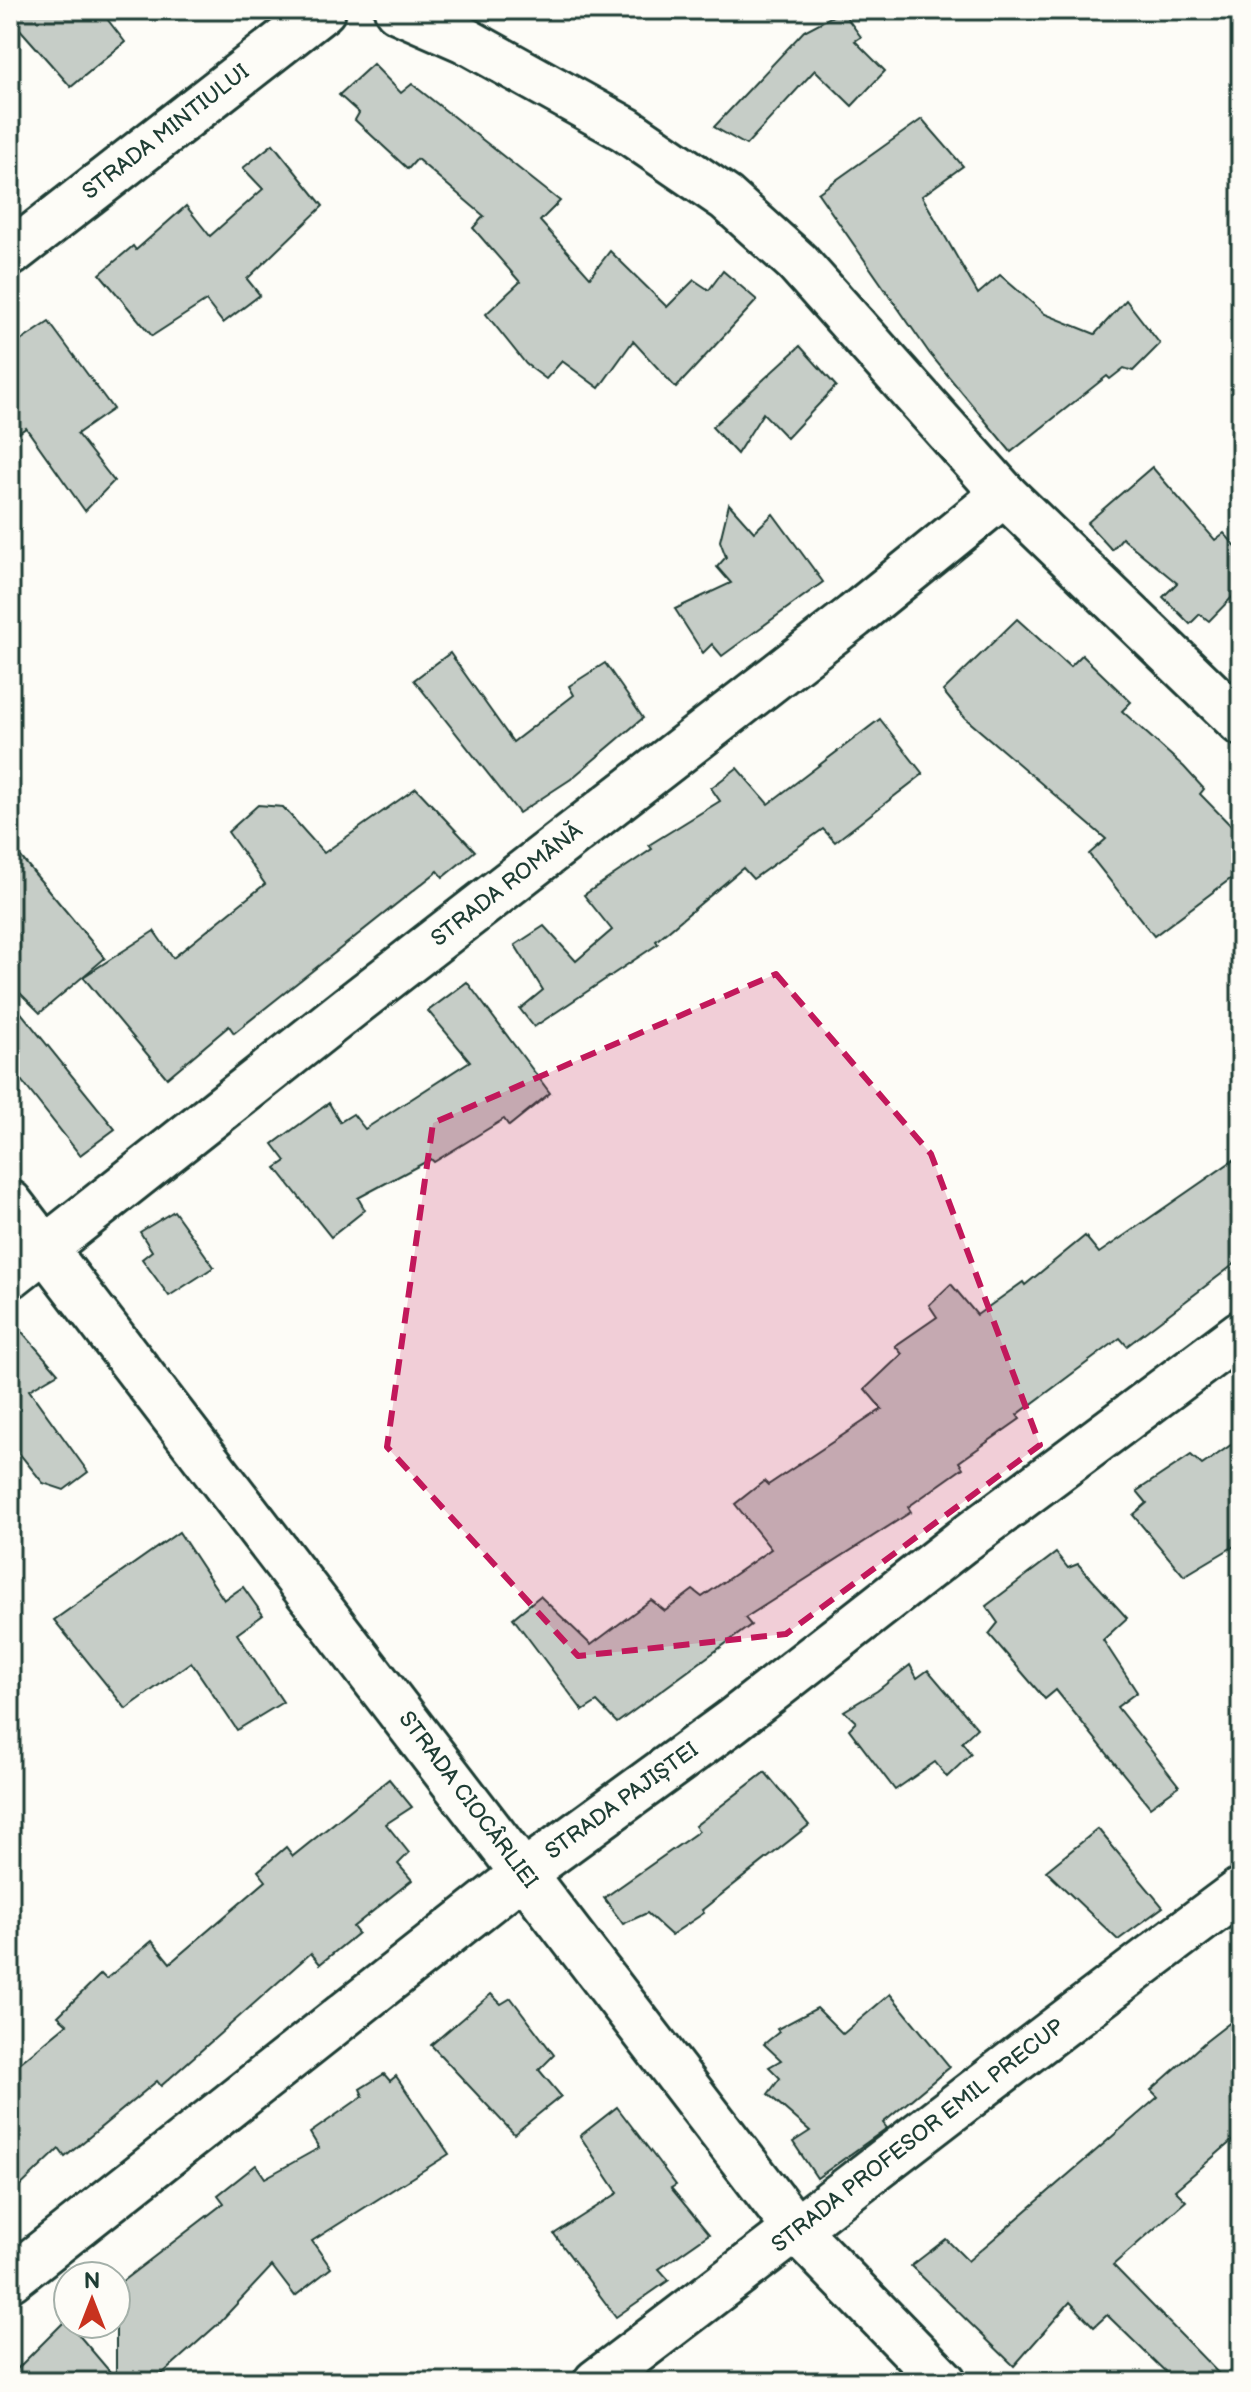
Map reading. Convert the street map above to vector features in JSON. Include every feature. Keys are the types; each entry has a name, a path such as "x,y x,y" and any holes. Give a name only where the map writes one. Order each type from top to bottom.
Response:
{"street":[{"name":"STRADA MINTIULUI","path":"10,254 323,10"},
{"path":"397,10 463,39 625,129 726,198 797,262 1004,494 1241,723"},
{"name":"STRADA ROMÂNĂ","path":"10,1276 1004,494"},
{"name":"STRADA CIOCÂRLIEI","path":"10,1203 797,2231 944,2382"},
{"name":"STRADA PAJIȘTEI","path":"10,2279 524,1873 731,1722 961,1542 1241,1333"},
{"name":"STRADA PROFESOR EMIL PRECUP","path":"596,2382 797,2231 1057,2027 1241,1890"}],"highlighted area":[{"path":"776,974 931,1154 1040,1445 786,1634 578,1656 387,1447 433,1123"}],"building":[{"path":"10,10 100,10 125,42 71,87 10,18"},
{"path":"842,11 861,37 855,41 885,71 852,106 815,70 746,145 714,127 804,31"},
{"path":"373,64 401,93 412,84 560,201 540,221 590,277 610,251 667,307 694,280 709,290 723,271 757,300 676,388 633,341 599,388 562,361 546,379 526,364 486,314 520,282 473,228 484,216 417,159 408,169 355,120 359,113 339,95"},
{"path":"922,119 963,166 922,196 978,294 1000,275 1045,314 1095,334 1126,300 1160,344 1133,371 1124,368 1110,379 1107,376 1011,452 930,354 818,193"},
{"path":"273,144 323,206 247,279 260,295 223,323 206,301 152,336 100,274 133,246 136,250 186,206 210,236 263,189 243,168"},
{"path":"49,322 113,409 77,434 114,481 85,511 26,428 10,439 10,348"},
{"path":"800,346 836,386 787,438 763,413 737,454 712,427"},
{"path":"1152,467 1215,540 1224,533 1241,552 1241,588 1209,621 1200,614 1190,624 1163,597 1177,583 1122,538 1112,550 1087,523"},
{"path":"729,504 754,532 773,514 823,582 722,656 712,644 703,653 675,609 731,583 717,567 726,557 720,541"},
{"path":"1017,619 1070,667 1082,655 1131,702 1122,711 1184,767 1204,789 1200,794 1241,836 1241,871 1154,936 1089,854 1106,839 965,718 943,691"},
{"path":"450,653 513,742 574,695 569,686 605,663 643,718 571,779 519,813 414,680"},
{"path":"880,719 923,774 835,842 823,829 753,879 743,868 656,941 658,944 534,1027 520,1009 543,990 515,945 544,926 576,961 612,930 584,895 652,849 649,845 720,801 711,788 737,768 768,804"},
{"path":"416,788 475,851 443,877 438,871 234,1033 229,1026 167,1078 83,977 154,931 173,958 265,884 228,832 258,805 283,807 324,853"},
{"path":"10,844 105,958 40,1013 10,983"},
{"path":"467,982 550,1093 509,1126 504,1119 434,1162 431,1159 358,1198 365,1210 331,1237 276,1168 286,1161 273,1144 329,1103 340,1122 353,1114 365,1129 470,1061 428,1011"},
{"path":"10,999 115,1129 80,1155 10,1066"},
{"path":"1241,1155 1241,1259 1127,1346 1120,1338 1017,1415 1020,1419 959,1462 963,1468 908,1507 911,1512 745,1618 751,1625 617,1723 597,1702 583,1711 513,1618 540,1596 591,1645 651,1600 665,1611 693,1590 702,1597 771,1549 735,1504 764,1481 768,1485 882,1409 865,1389 902,1354 895,1346 937,1317 929,1305 951,1284 977,1315 1023,1282 1025,1285 1085,1236 1099,1253"},
{"path":"174,1211 214,1267 169,1296 142,1259 152,1251 140,1232"},
{"path":"10,1318 58,1373 29,1390 88,1472 64,1490 43,1483 10,1442"},
{"path":"1241,1438 1241,1542 1184,1576 1133,1515 1147,1503 1137,1491 1191,1455 1202,1465"},
{"path":"179,1532 224,1600 243,1587 263,1615 237,1634 283,1702 237,1730 191,1662 126,1709 54,1620"},
{"path":"1056,1553 1068,1568 1078,1564 1127,1618 1103,1640 1137,1692 1117,1707 1179,1786 1150,1807 1056,1690 1045,1699 989,1634 998,1623 986,1606"},
{"path":"910,1665 917,1678 928,1670 977,1728 962,1742 971,1754 947,1777 935,1762 895,1790 849,1729 856,1722 844,1711 877,1691"},
{"path":"765,1772 809,1825 702,1910 704,1913 671,1935 647,1913 623,1924 604,1898 699,1831 695,1826"},
{"path":"389,1779 412,1807 386,1824 409,1853 398,1864 412,1880 353,1927 358,1933 320,1964 311,1953 161,2086 157,2081 65,2157 59,2149 10,2196 10,2071 67,2024 58,2016 101,1974 106,1979 152,1941 170,1963 266,1881 258,1871 286,1847 293,1856"},
{"path":"1098,1829 1163,1907 1118,1940 1046,1871"},
{"path":"491,1994 501,2004 511,1998 554,2055 539,2070 561,2096 514,2134 431,2045"},
{"path":"890,1994 950,2067 883,2123 887,2128 817,2178 793,2142 810,2131 768,2094 780,2078 769,2067 781,2060 764,2044 779,2032 777,2029 817,2008 843,2034"},
{"path":"1241,2014 1241,2133 1175,2190 1186,2201 1113,2265 1227,2382 1176,2382 1107,2315 1094,2327 1070,2302 1014,2366 911,2266 946,2239 968,2261 1158,2097 1151,2090"},
{"path":"384,2074 390,2081 396,2076 449,2154 312,2241 331,2268 295,2296 272,2266 218,2324 153,2382 10,2382 10,2376 52,2334 52,2340 83,2340 116,2379 116,2340 132,2340 132,2274 224,2203 218,2195 256,2165 265,2178 319,2148 310,2133 363,2096 360,2089"},
{"path":"617,2107 676,2185 671,2188 709,2234 659,2269 669,2280 616,2317 554,2234 618,2193 580,2136"}]}
